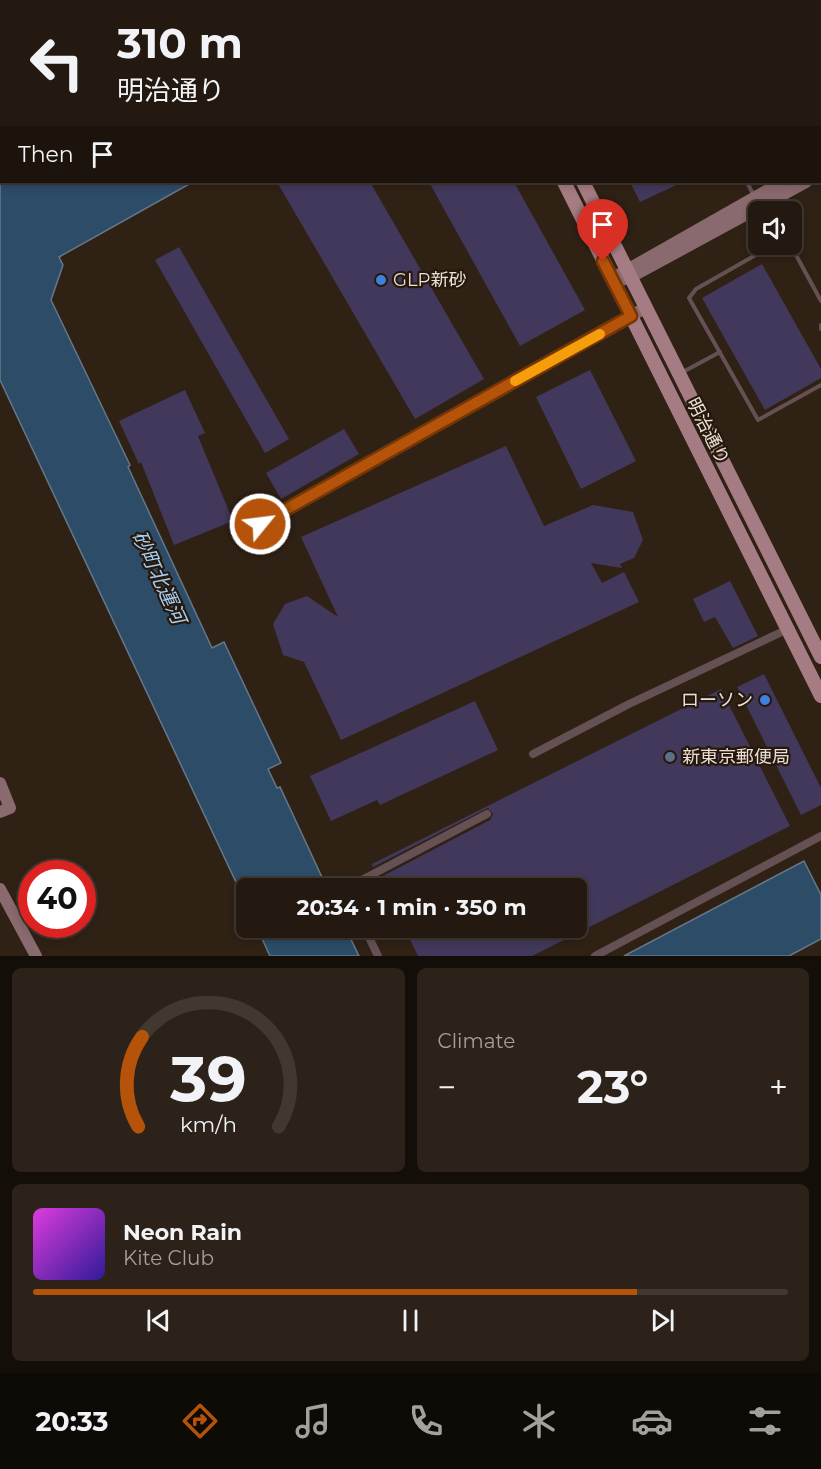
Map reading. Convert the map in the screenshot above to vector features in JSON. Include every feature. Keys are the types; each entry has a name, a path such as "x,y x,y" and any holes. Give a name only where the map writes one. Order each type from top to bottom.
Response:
{"main road":[{"name":"明治通り","path":"564,183 821,696"},
{"name":"明治通り","path":"583,183 627,274 821,657"}],"street":[{"path":"614,282 780,183"},
{"path":"778,201 805,183"},
{"path":"627,274 748,217"},
{"path":"260,524 645,308"},
{"path":"533,754 629,704 788,630"},
{"path":"0,783 10,808 0,812"},
{"path":"366,878 487,814"},
{"path":"596,956 821,836"},
{"path":"0,889 36,956"},
{"path":"369,938 378,956"}],"lane":[{"path":"747,183 754,197 760,201"},
{"path":"756,255 690,293 689,298 758,420 821,385"},
{"path":"796,255 821,300"},
{"path":"679,374 720,352"}],"water":[{"name":"砂町北運河","path":"0,183 191,183 59,257 63,265 51,300 130,465 128,467 212,648 224,642 281,763 268,769 277,788 280,787 322,878 236,878 236,882 0,380"},
{"path":"804,861 821,895 821,939 789,956 624,956"},
{"path":"262,938 350,938 359,956 270,956"}],"building":[{"name":"GLP新砂","path":"278,183 371,183 484,379 415,419"},
{"path":"430,183 515,183 585,310 520,346"},
{"path":"630,183 681,183 640,202"},
{"path":"179,247 289,439 265,453 155,260"},
{"path":"762,264 821,369 821,378 765,410 702,298"},
{"path":"590,370 636,461 581,489 536,397"},
{"path":"185,390 205,433 198,436 233,521 174,545 141,462 139,464 119,421"},
{"path":"344,429 359,454 281,499 266,473"},
{"path":"506,446 544,526 593,505 633,512 643,540 634,558 620,564 622,568 591,563 602,583 624,572 639,602 341,740 304,662 283,655 273,624 285,604 307,596 338,617 301,537"},
{"path":"730,581 758,636 733,648 715,617 704,622 693,599"},
{"path":"764,674 821,788 821,805 801,815 737,687"},
{"name":"新東京郵便局","path":"721,689 790,826 587,928 587,878 379,878 490,820 493,814 488,808 373,867 372,864"},
{"path":"475,701 498,750 380,805 377,800 331,821 310,776"},
{"name":"新東京郵便局","path":"409,938 568,938 532,956 418,956"}],"slow traffic":[{"path":"515,381 600,334"}],"place":[{"name":"GLP新砂","path":"381,280"},
{"name":"ローソン","path":"765,700"},
{"name":"新東京郵便局","path":"670,757"}],"route":[{"path":"260,524 631,316 603,261"}]}
